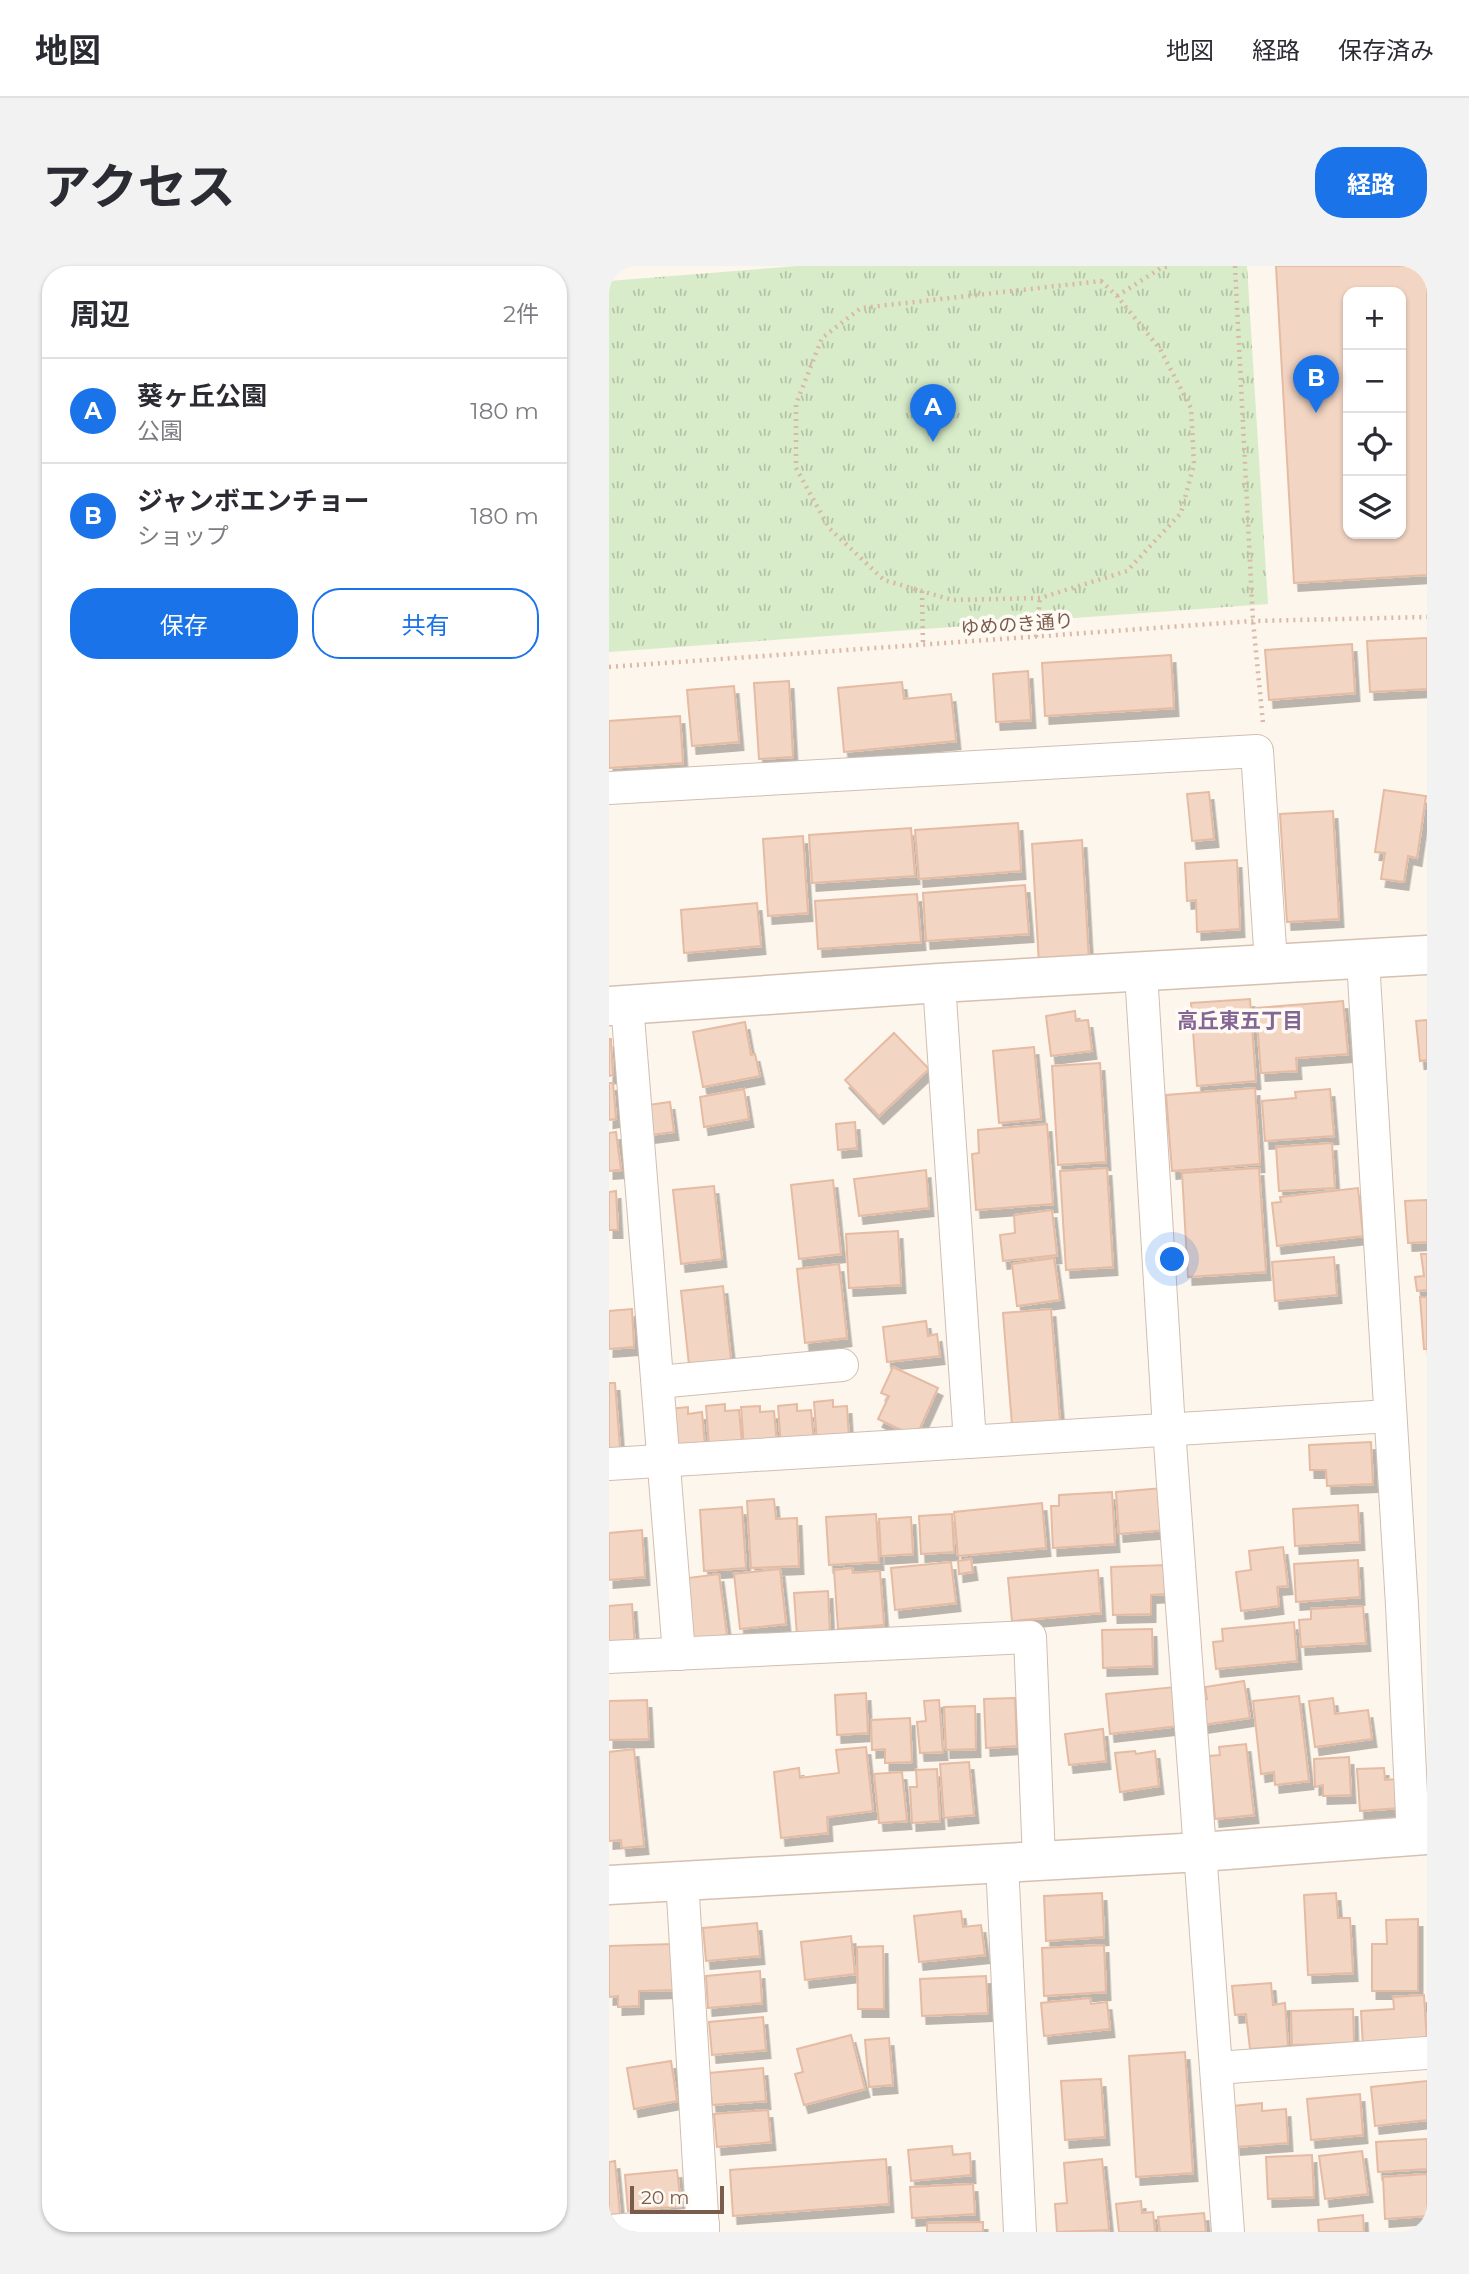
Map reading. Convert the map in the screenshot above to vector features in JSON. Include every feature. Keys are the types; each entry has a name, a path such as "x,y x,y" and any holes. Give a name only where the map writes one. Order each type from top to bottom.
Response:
{"street":[{"path":"609,788 1257,751 1272,963"},
{"path":"679,1654 658,1382 618,1005 939,983 1427,955"},
{"path":"609,1885 1201,1852 1420,1835 1414,1605 1390,1416 1363,960"},
{"path":"1141,972 1169,1429 1228,2232"},
{"path":"939,983 970,1442"},
{"path":"658,1382 842,1365"},
{"path":"609,1464 1390,1416"},
{"path":"609,1657 1030,1637 1021,1862 1020,2232"},
{"path":"609,2231 703,2228 682,1879"},
{"path":"1217,2068 1427,2053"}],"path":[{"path":"1117,296 1161,268 1170,266"},
{"path":"1235,266 1253,621 1263,730 1257,751"},
{"path":"1101,281 1117,296 1160,349 1191,408 1194,464 1181,513 1127,571 1040,598 952,600 922,592 884,580 829,528 796,468 796,404 822,338 861,308 1101,281"},
{"path":"922,592 923,645"},
{"path":"1036,637 1040,598"},
{"name":"ゆめのき通り","path":"609,667 1253,621 1427,617"}],"green space":[{"path":"797,266 1247,266 1268,604 609,652 609,281"}],"building":[{"path":"1276,266 1427,266 1427,575 1294,583"},
{"path":"1427,638 1427,689 1370,692 1367,641"},
{"path":"1352,644 1355,693 1269,700 1265,650"},
{"path":"1171,655 1174,708 1045,716 1042,663"},
{"path":"1028,671 1031,720 996,722 993,674"},
{"path":"789,681 793,757 759,759 754,683"},
{"path":"902,682 904,699 951,694 956,741 844,752 838,688"},
{"path":"734,686 739,742 692,746 687,690"},
{"path":"680,716 683,763 609,768 609,721"},
{"path":"1384,790 1426,796 1417,858 1408,856 1404,882 1381,879 1385,853 1375,852"},
{"path":"1209,792 1214,839 1192,841 1187,794"},
{"path":"1333,811 1339,919 1287,922 1280,814"},
{"path":"1018,823 1021,871 919,879 915,830"},
{"path":"911,828 915,876 812,883 809,835"},
{"path":"803,836 808,913 768,916 763,839"},
{"path":"1082,840 1089,961 1039,964 1032,844"},
{"path":"1237,860 1240,929 1197,932 1196,900 1187,901 1185,863"},
{"path":"1025,885 1029,934 926,941 923,893"},
{"path":"917,894 921,942 818,949 815,901"},
{"path":"757,903 761,946 684,953 681,910"},
{"path":"1250,999 1256,1081 1197,1086 1191,1003"},
{"path":"1343,1001 1348,1054 1296,1058 1297,1071 1261,1073 1256,1008"},
{"path":"1075,1011 1076,1021 1088,1020 1092,1051 1051,1056 1046,1016"},
{"path":"1427,1020 1427,1060 1420,1061 1416,1021"},
{"path":"745,1022 751,1055 755,1054 760,1076 703,1087 693,1032"},
{"path":"894,1033 929,1069 879,1116 845,1080"},
{"path":"609,1039 613,1075 609,1076"},
{"path":"1034,1047 1041,1119 999,1123 993,1051"},
{"path":"1100,1063 1106,1162 1058,1165 1052,1066"},
{"path":"609,1083 613,1083 616,1119 609,1120"},
{"path":"1255,1088 1260,1164 1172,1171 1166,1095"},
{"path":"744,1089 749,1119 704,1127 700,1097"},
{"path":"1330,1089 1334,1136 1265,1141 1262,1101 1296,1098 1295,1092"},
{"path":"670,1102 674,1132 651,1135 648,1105"},
{"path":"855,1122 857,1148 838,1150 836,1124"},
{"path":"1047,1124 1053,1204 976,1210 972,1154 979,1153 978,1130"},
{"path":"616,1132 621,1170 609,1171 609,1133"},
{"path":"1332,1143 1335,1188 1279,1191 1276,1147"},
{"path":"1107,1168 1113,1267 1066,1270 1060,1171"},
{"path":"1259,1168 1266,1272 1188,1277 1182,1173"},
{"path":"926,1170 929,1208 859,1216 854,1179"},
{"path":"833,1180 841,1254 799,1259 791,1185"},
{"path":"714,1186 722,1259 681,1264 673,1190"},
{"path":"1358,1188 1363,1236 1277,1246 1272,1203 1281,1202 1280,1197"},
{"path":"616,1191 618,1230 609,1230 609,1192"},
{"path":"1427,1200 1427,1242 1408,1243 1405,1201"},
{"path":"1052,1210 1057,1255 1003,1261 1000,1235 1015,1233 1014,1215"},
{"path":"898,1231 901,1285 849,1288 846,1234"},
{"path":"1421,1254 1427,1254 1427,1290 1417,1291 1415,1277 1424,1276"},
{"path":"1334,1257 1337,1295 1275,1301 1272,1262"},
{"path":"1054,1258 1060,1300 1017,1306 1012,1264"},
{"path":"839,1264 847,1338 805,1343 797,1269"},
{"path":"723,1286 731,1360 689,1365 681,1291"},
{"path":"1420,1297 1427,1297 1427,1349 1424,1349"},
{"path":"632,1309 634,1347 609,1349 609,1311"},
{"path":"1051,1309 1060,1421 1012,1425 1003,1313"},
{"path":"926,1321 928,1336 937,1334 940,1356 887,1362 883,1327"},
{"path":"893,1367 938,1388 916,1437 878,1419 889,1396 881,1393"},
{"path":"609,1383 615,1383 620,1449 609,1449"},
{"path":"833,1400 833,1407 847,1406 849,1439 817,1442 814,1402"},
{"path":"725,1404 725,1411 739,1410 742,1444 709,1446 706,1406"},
{"path":"797,1404 797,1411 811,1410 814,1443 781,1446 778,1406"},
{"path":"760,1406 760,1412 774,1411 777,1445 744,1448 741,1407"},
{"path":"688,1407 688,1414 702,1412 705,1446 672,1449 669,1409"},
{"path":"1371,1442 1373,1484 1327,1486 1326,1470 1310,1470 1309,1445"},
{"path":"1163,1488 1166,1530 1119,1534 1116,1492"},
{"path":"1112,1492 1115,1544 1053,1548 1051,1506 1059,1506 1059,1495"},
{"path":"774,1499 776,1519 797,1518 799,1566 751,1568 747,1501"},
{"path":"1042,1503 1046,1548 958,1556 954,1512"},
{"path":"1358,1505 1360,1542 1295,1546 1293,1509"},
{"path":"742,1507 746,1568 704,1571 700,1510"},
{"path":"876,1514 879,1562 829,1565 826,1517"},
{"path":"952,1514 954,1552 921,1554 919,1516"},
{"path":"911,1517 913,1554 881,1556 879,1519"},
{"path":"642,1530 645,1577 609,1580 609,1533"},
{"path":"1283,1547 1288,1586 1277,1587 1279,1606 1241,1611 1236,1572 1251,1570 1249,1551"},
{"path":"971,1559 973,1572 959,1574 958,1561"},
{"path":"1358,1560 1360,1597 1296,1602 1294,1564"},
{"path":"951,1562 956,1603 895,1610 891,1568"},
{"path":"1167,1565 1168,1594 1151,1595 1151,1614 1113,1615 1111,1567"},
{"path":"852,1568 853,1573 880,1571 884,1625 838,1629 834,1570"},
{"path":"780,1569 786,1624 740,1629 734,1574"},
{"path":"1098,1570 1101,1613 1012,1621 1008,1578"},
{"path":"719,1574 727,1635 688,1640 680,1579"},
{"path":"828,1591 830,1634 797,1636 794,1593"},
{"path":"632,1604 635,1647 609,1649 609,1606"},
{"path":"1363,1606 1366,1643 1301,1647 1299,1620 1311,1619 1311,1609"},
{"path":"1294,1622 1297,1661 1216,1669 1213,1642 1223,1641 1222,1629"},
{"path":"1152,1629 1153,1666 1103,1668 1102,1630"},
{"path":"1244,1681 1250,1718 1202,1725 1198,1700 1207,1699 1205,1687"},
{"path":"1175,1687 1179,1726 1110,1734 1106,1694"},
{"path":"866,1693 868,1733 837,1735 835,1695"},
{"path":"1299,1696 1309,1781 1275,1785 1274,1772 1261,1774 1253,1701"},
{"path":"1015,1698 1017,1746 986,1748 984,1699"},
{"path":"1333,1698 1335,1714 1368,1710 1372,1739 1315,1747 1309,1701"},
{"path":"647,1700 649,1739 609,1740 609,1701"},
{"path":"939,1700 943,1752 920,1753 917,1722 926,1721 924,1701"},
{"path":"975,1706 976,1749 946,1750 944,1707"},
{"path":"910,1718 912,1762 885,1763 885,1749 872,1750 871,1720"},
{"path":"1103,1729 1106,1761 1069,1765 1065,1734"},
{"path":"1246,1744 1254,1815 1215,1819 1209,1756 1220,1755 1219,1747"},
{"path":"866,1747 873,1811 827,1817 828,1833 781,1838 774,1772 799,1768 800,1778 839,1773 836,1750"},
{"path":"634,1749 644,1846 622,1848 621,1840 609,1841 609,1752"},
{"path":"1135,1751 1136,1754 1155,1751 1159,1786 1120,1792 1115,1753"},
{"path":"1349,1757 1351,1795 1323,1796 1323,1785 1315,1787 1314,1759"},
{"path":"969,1762 974,1815 944,1818 940,1764"},
{"path":"1384,1768 1385,1780 1398,1779 1399,1808 1360,1811 1357,1769"},
{"path":"937,1769 940,1821 912,1823 910,1787 917,1787 916,1770"},
{"path":"902,1772 907,1821 879,1823 874,1774"},
{"path":"1102,1893 1104,1937 1046,1941 1044,1896"},
{"path":"1336,1893 1338,1918 1350,1918 1353,1973 1308,1975 1304,1895"},
{"path":"961,1911 963,1927 981,1925 985,1955 919,1962 914,1916"},
{"path":"1418,1919 1418,1991 1372,1991 1372,1944 1387,1944 1386,1920"},
{"path":"757,1923 760,1956 706,1961 703,1928"},
{"path":"851,1936 855,1974 805,1980 801,1942"},
{"path":"672,1944 673,1990 639,1991 639,2006 618,2007 618,1996 609,1997 609,1946"},
{"path":"1104,1945 1106,1992 1044,1996 1042,1948"},
{"path":"883,1946 884,2009 858,2009 857,1947"},
{"path":"760,1971 762,2003 708,2008 706,1976"},
{"path":"986,1976 988,2013 922,2016 920,1979"},
{"path":"1271,1983 1273,2005 1285,2003 1288,2046 1250,2049 1246,2014 1235,2015 1232,1986"},
{"path":"1424,1995 1427,2044 1363,2047 1361,2011 1394,2009 1393,1997"},
{"path":"1090,1998 1091,2004 1107,2002 1110,2029 1044,2036 1041,2003"},
{"path":"1353,2009 1354,2043 1292,2045 1291,2011"},
{"path":"763,2017 766,2050 712,2055 709,2022"},
{"path":"851,2035 865,2089 804,2105 795,2074 803,2072 797,2049"},
{"path":"889,2038 893,2085 869,2087 865,2040"},
{"path":"1185,2052 1193,2173 1136,2177 1129,2056"},
{"path":"671,2061 677,2101 634,2109 627,2068"},
{"path":"763,2068 766,2101 712,2105 709,2073"},
{"path":"1101,2079 1105,2137 1065,2140 1061,2081"},
{"path":"1427,2081 1427,2120 1375,2126 1371,2087"},
{"path":"1360,2094 1363,2135 1311,2140 1307,2099"},
{"path":"1262,2103 1262,2111 1286,2109 1288,2143 1236,2147 1233,2106"},
{"path":"768,2110 771,2142 717,2147 714,2114"},
{"path":"1427,2139 1427,2169 1378,2172 1376,2142"},
{"path":"952,2146 953,2155 970,2153 971,2175 911,2181 908,2150"},
{"path":"1362,2151 1368,2194 1325,2199 1319,2156"},
{"path":"1312,2155 1314,2197 1268,2199 1266,2157"},
{"path":"886,2159 889,2204 733,2216 730,2170"},
{"path":"1102,2159 1109,2230 1057,2232 1055,2204 1067,2203 1064,2163"},
{"path":"615,2161 620,2214 609,2215 609,2162"},
{"path":"677,2170 681,2206 628,2211 625,2175"},
{"path":"1427,2174 1427,2216 1385,2219 1383,2177"},
{"path":"973,2184 975,2214 912,2218 910,2187"},
{"path":"1141,2201 1142,2213 1153,2212 1155,2232 1119,2232 1116,2204"},
{"path":"1204,2213 1206,2232 1160,2232 1158,2217"},
{"path":"1363,2215 1364,2232 1319,2232 1318,2220"},
{"path":"983,2222 983,2232 927,2232 927,2223"}],"place":[{"name":"ジャンボエンチョー","path":"1316,413"},
{"name":"葵ヶ丘公園","path":"933,442"}],"district":[{"name":"高丘東五丁目","path":"1240,1021"}]}
